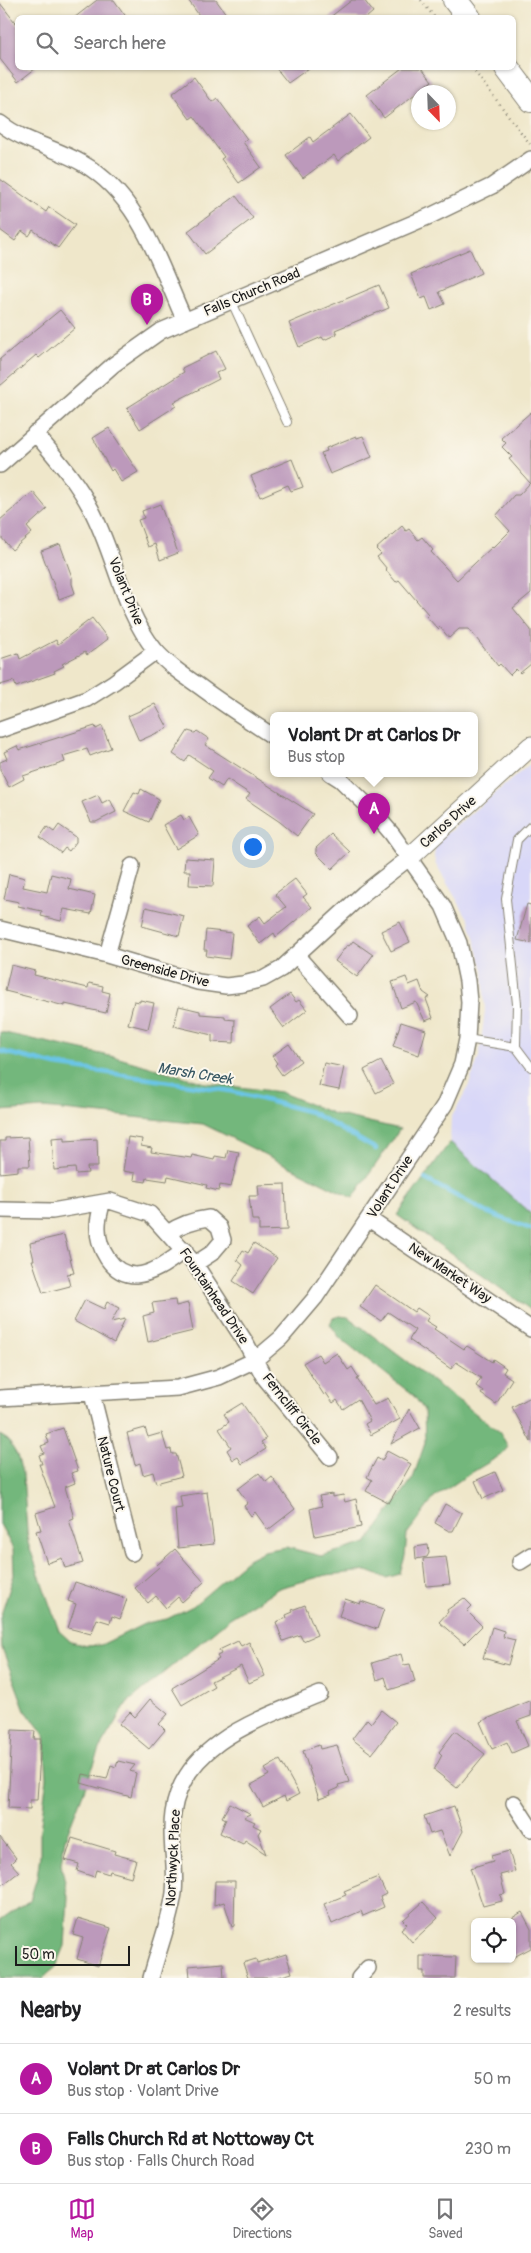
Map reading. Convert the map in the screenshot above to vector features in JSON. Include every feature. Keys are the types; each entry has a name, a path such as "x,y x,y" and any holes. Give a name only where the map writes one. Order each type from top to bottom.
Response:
{"main road":[{"path":"455,0 467,15"},
{"path":"508,70 531,100"}],"street":[{"path":"0,123 37,143 81,162 102,176 118,191 141,224 185,321"},
{"name":"Falls Church Road","path":"0,465 113,365 161,331 432,215 492,186 531,159"},
{"name":"Volant Drive","path":"35,433 64,468 91,508 127,598 146,638 156,651 172,667 233,711 270,734"},
{"path":"0,730 87,698 114,682 156,651"},
{"name":"Carlos Drive","path":"409,858 531,746"},
{"name":"Volant Drive","path":"0,1398 151,1391 198,1384 255,1360 281,1338 298,1319 369,1219 445,1104 462,1064 467,1039 469,1002 459,942 443,906 392,834 369,807 335,777"},
{"name":"Greenside Drive","path":"0,929 107,955 198,982 226,986 243,984 263,979 281,969 364,893 409,858"},
{"path":"107,955 132,866"},
{"path":"296,956 350,1016"},
{"name":"Fountainhead Drive","path":"0,1210 52,1211 110,1201 150,1214 185,1250 246,1343 255,1360"},
{"path":"102,1202 98,1226 102,1252 118,1270 136,1275 158,1268 185,1250"},
{"path":"168,1233 180,1225 209,1218 219,1227 222,1240 218,1247 195,1264"},
{"name":"New Market Way","path":"369,1219 531,1329"},
{"name":"Ferncliff Circle","path":"255,1360 264,1377 330,1458"},
{"name":"Nature Court","path":"92,1394 132,1552"},
{"name":"Northwyck Place","path":"151,1978 173,1900 175,1871 172,1828 173,1812 184,1782 199,1760 222,1740 244,1728 320,1694"},
{"path":"514,1803 531,1829"}],"lane":[{"path":"231,300 287,422"},
{"path":"531,826 517,840 506,899 517,1004 516,1047 531,1067"},
{"path":"467,1039 516,1047"}],"path":[{"path":"422,0 433,15"},
{"path":"474,70 531,145"}],"shaded area":[{"path":"531,763 531,1214 450,1142 451,1118 467,1090 479,1057 485,1011 483,970 469,920 436,865 434,857 435,849 440,839"}],"green space":[{"path":"0,1032 119,1058 206,1083 280,1092 334,1114 400,1129 353,1198 203,1124 43,1108 0,1111"},
{"path":"450,1142 531,1214 531,1310 397,1215"},
{"path":"339,1316 348,1317 500,1432 508,1447 501,1455 434,1498 407,1534 405,1556 400,1574 386,1578 367,1571 326,1575 279,1588 230,1618 127,1703 102,1744 65,1839 61,1864 68,1897 65,1946 56,1967 43,1978 0,1978 0,1921 30,1900 37,1877 40,1855 40,1830 47,1778 44,1734 25,1710 2,1648 0,1618 14,1575 13,1549 0,1524 0,1435 8,1440 17,1455 23,1476 28,1543 59,1631 71,1642 87,1646 101,1645 146,1623 167,1619 193,1606 248,1559 264,1551 286,1547 321,1556 367,1543 413,1478 425,1443 424,1410 414,1396 340,1338 330,1324 333,1318"}],"building":[{"path":"97,0 114,0 125,15 78,15"},
{"path":"188,0 216,0 227,15 199,15"},
{"path":"352,0 364,0 373,12 370,15 333,15"},
{"path":"0,3 15,22 15,70 33,70 18,82 0,59"},
{"path":"278,70 306,70 288,83"},
{"path":"399,70 424,70 432,81 427,85 411,85 411,97 384,118 367,95"},
{"path":"194,77 212,102 217,98 247,139 243,142 261,167 239,183 221,159 224,157 194,116 190,119 172,94"},
{"path":"351,114 369,137 338,161 334,155 303,178 286,155 310,137 313,142"},
{"path":"0,179 46,212 49,207 75,225 58,248 33,230 29,236 22,231 15,241 0,230"},
{"path":"236,196 253,218 205,254 188,231"},
{"path":"470,249 481,273 439,292 445,304 431,310 426,297 421,299 411,274"},
{"path":"379,285 389,308 335,330 337,334 324,340 322,337 299,347 289,323"},
{"path":"60,310 75,328 39,358 36,355 0,386 0,359"},
{"path":"216,351 225,369 216,373 219,379 174,402 176,406 140,429 127,408 184,372 182,368"},
{"path":"531,412 531,593 513,608 531,630 531,664 520,673 516,669 510,675 500,664 498,666 469,629 459,629 449,638 440,627 438,629 426,616 428,614 399,580 396,582 386,570 377,557 381,554 376,549 402,526 406,531 409,529 418,540 422,537 433,550 431,552 457,580 510,531 496,516 514,495 519,495 530,483 509,459 512,457 502,447 506,443 501,438"},
{"path":"109,428 138,472 121,482 113,469 111,471 93,438"},
{"path":"356,436 357,438 363,436 372,457 330,474 321,453 327,451 326,448"},
{"path":"292,459 303,487 291,491 288,485 260,497 251,476"},
{"path":"33,492 47,509 27,527 32,533 12,550 0,536 0,520"},
{"path":"160,504 178,553 160,560 155,544 148,547 138,520 144,518 142,511"},
{"path":"60,544 72,577 75,593 59,599 41,551"},
{"path":"92,618 108,639 87,655 85,652 62,664 64,666 54,671 55,673 16,687 14,681 0,685 0,659 18,653 20,659 56,640 58,644"},
{"path":"155,704 168,728 139,741 128,716"},
{"path":"95,726 96,729 102,726 111,748 90,756 87,749 63,756 65,762 23,776 24,779 9,787 0,770 0,762 7,759 4,752 17,746 19,750"},
{"path":"188,731 195,733 197,731 209,739 205,745 313,814 297,836 246,799 250,794 227,779 222,787 208,778 213,771 189,755 185,762 173,754"},
{"path":"141,789 159,799 149,822 124,811 134,792 139,794"},
{"path":"98,795 102,803 110,799 116,812 96,822 91,822 82,802"},
{"path":"181,815 184,820 189,817 199,835 176,849 163,825"},
{"path":"59,825 76,837 76,842 69,851 65,848 61,853 40,837 47,827 54,832"},
{"path":"331,834 350,852 332,869 316,853 316,848"},
{"path":"185,858 215,860 213,886 189,885 190,871 184,871"},
{"path":"9,874 25,878 23,887 47,892 51,874 71,879 69,889 95,895 91,914 64,909 61,921 41,916 42,911 18,906 19,902 4,899"},
{"path":"295,879 307,894 303,897 312,907 276,937 274,933 260,944 247,926 260,916 265,923 286,907 275,894"},
{"path":"527,904 531,905 531,943 517,940"},
{"path":"146,907 184,916 179,936 142,926"},
{"path":"400,922 410,942 391,951 381,931"},
{"path":"206,930 232,933 229,959 206,956 207,950 204,950"},
{"path":"353,941 373,955 357,977 335,961 347,945 349,946"},
{"path":"11,965 35,971 34,975 88,988 89,983 103,986 102,991 110,993 106,1013 65,1004 65,1006 5,991"},
{"path":"406,977 409,985 419,981 423,992 430,997 426,999 433,1018 425,1021 416,1002 401,1008 392,982"},
{"path":"290,994 296,1002 299,1000 307,1010 284,1028 270,1009"},
{"path":"140,1000 154,1003 148,1029 128,1024 134,1001 140,1002"},
{"path":"179,1006 200,1011 200,1014 225,1016 225,1019 235,1020 234,1043 212,1042 212,1035 174,1026"},
{"path":"401,1022 426,1030 419,1055 393,1046"},
{"path":"289,1044 301,1061 282,1075 275,1065 277,1063 272,1056"},
{"path":"381,1061 393,1084 376,1093 364,1070"},
{"path":"324,1063 344,1067 339,1090 319,1086"},
{"path":"28,1137 30,1166 18,1166 18,1171 0,1173 0,1141 5,1141 5,1138"},
{"path":"65,1137 65,1141 97,1139 98,1167 87,1167 88,1173 76,1174 75,1168 54,1170 52,1138"},
{"path":"128,1137 142,1139 141,1146 152,1148 151,1152 191,1158 192,1155 214,1160 215,1156 226,1158 228,1150 239,1152 231,1187 220,1185 219,1191 206,1188 207,1185 168,1176 167,1181 147,1178 146,1182 134,1180 135,1173 123,1171"},
{"path":"285,1184 287,1230 259,1231 259,1220 252,1220 249,1196 259,1196 258,1185"},
{"path":"64,1235 74,1273 67,1274 70,1286 43,1293 32,1260 34,1260 30,1243"},
{"path":"254,1243 277,1258 253,1294 233,1281 243,1265 237,1260 243,1250 248,1253"},
{"path":"375,1285 414,1312 417,1308 429,1316 426,1321 436,1327 434,1329 464,1349 467,1346 492,1362 493,1359 506,1368 503,1373 512,1379 496,1404 481,1394 483,1391 476,1386 481,1378 456,1362 451,1369 409,1340 415,1330 388,1312 381,1321 360,1307"},
{"path":"85,1300 104,1309 107,1302 119,1308 111,1322 125,1319 114,1343 74,1321"},
{"path":"175,1300 176,1306 188,1303 193,1331 148,1342 143,1316 154,1313 152,1303"},
{"path":"337,1353 348,1370 352,1367 359,1378 357,1379 374,1405 388,1398 400,1419 371,1435 365,1424 370,1421 358,1399 343,1409 337,1400 333,1403 326,1393 324,1395 303,1363 318,1354 323,1362"},
{"path":"531,1397 531,1442 512,1407"},
{"path":"242,1403 266,1439 261,1442 266,1449 242,1464 238,1457 233,1460 227,1450 231,1447 219,1429 229,1422 224,1414"},
{"path":"409,1409 420,1428 391,1444"},
{"path":"63,1428 78,1471 71,1473 75,1483 65,1487 74,1518 69,1520 83,1563 65,1568 62,1558 47,1563 36,1531 41,1530 36,1513 55,1507 39,1464 42,1464 39,1455 44,1453 41,1446 49,1443 46,1434"},
{"path":"145,1428 148,1437 162,1433 167,1450 171,1449 172,1454 176,1454 182,1476 156,1483 153,1472 143,1475 140,1463 135,1465 127,1433"},
{"path":"387,1451 411,1464 389,1503 366,1491 372,1480 367,1477 377,1458 382,1461"},
{"path":"495,1472 503,1490 483,1499 475,1481"},
{"path":"259,1473 266,1482 272,1477 295,1509 268,1530 255,1512 251,1516 244,1506 248,1503 238,1489"},
{"path":"207,1492 214,1544 178,1548 175,1509 182,1508 180,1496"},
{"path":"332,1494 332,1497 343,1495 345,1502 356,1499 361,1527 315,1536 310,1509 322,1506 319,1496"},
{"path":"445,1504 462,1513 453,1531 449,1531 435,1523"},
{"path":"428,1545 429,1553 427,1557 416,1559 415,1547"},
{"path":"175,1549 204,1582 182,1602 178,1597 166,1608 156,1596 148,1603 135,1588 159,1567 157,1565"},
{"path":"446,1557 450,1584 426,1586 423,1559"},
{"path":"75,1582 127,1599 120,1619 112,1616 110,1623 97,1619 91,1634 68,1628 76,1604 68,1601"},
{"path":"464,1598 472,1606 467,1611 482,1626 464,1644 439,1622 448,1612 447,1610"},
{"path":"345,1599 360,1604 361,1601 384,1609 377,1629 339,1616"},
{"path":"305,1605 317,1635 303,1641 300,1635 283,1641 276,1622 287,1618 286,1615 293,1612 292,1610"},
{"path":"492,1627 504,1631 503,1637 515,1640 508,1665 483,1658"},
{"path":"238,1641 241,1646 249,1642 265,1676 249,1683 241,1666 211,1681 214,1686 182,1705 172,1688 219,1659 217,1656 221,1654 219,1650"},
{"path":"401,1654 404,1665 410,1664 415,1682 389,1690 385,1677 377,1680 372,1663"},
{"path":"150,1699 168,1714 159,1724 165,1730 149,1749 119,1724 130,1712 135,1717"},
{"path":"531,1700 531,1716 517,1721 528,1746 512,1753 507,1742 492,1749 480,1722"},
{"path":"381,1710 396,1722 372,1754 352,1739 367,1719 371,1723"},
{"path":"12,1730 35,1731 34,1739 41,1739 37,1800 30,1800 30,1809 8,1808"},
{"path":"455,1731 485,1754 457,1788 434,1770 442,1755 439,1752"},
{"path":"319,1745 320,1749 337,1745 349,1782 338,1785 339,1788 330,1792 331,1795 319,1799 303,1751"},
{"path":"280,1760 299,1794 286,1801 284,1796 263,1807 251,1785 269,1775 265,1769"},
{"path":"118,1761 135,1765 130,1771 136,1773 131,1797 81,1783 83,1774 107,1779 111,1765 116,1767"},
{"path":"230,1803 251,1814 244,1817 255,1822 253,1825 261,1829 258,1834 266,1854 245,1840 243,1844 220,1833 226,1819 222,1817"},
{"path":"454,1806 463,1831 450,1856 440,1831 430,1834 424,1816"},
{"path":"0,1837 16,1858 11,1863 19,1872 0,1887"},
{"path":"72,1838 115,1851 114,1854 136,1860 131,1877 110,1871 109,1874 96,1870 94,1877 77,1871 79,1864 65,1860"},
{"path":"509,1851 515,1871 500,1875 505,1894 500,1895 502,1901 483,1906 470,1868 493,1861 491,1856"},
{"path":"378,1877 386,1894 380,1897 384,1907 363,1916 361,1911 332,1924 324,1904 346,1895 344,1891"},
{"path":"215,1881 235,1881 234,1926 232,1927 224,1902 214,1905"},
{"path":"423,1902 438,1918 412,1942 401,1929 407,1924 403,1920"},
{"path":"522,1912 531,1929 531,1948 516,1956 516,1918 512,1918"},
{"path":"78,1918 111,1928 98,1966 77,1959 83,1938 73,1935"},
{"path":"286,1954 292,1973 275,1978 248,1978 243,1963 256,1959 257,1963"},
{"path":"420,1956 456,1957 455,1978 424,1978 424,1971 420,1971"},
{"path":"223,1963 224,1978 190,1978 189,1966"}],"waterway":[{"name":"Marsh Creek","path":"0,1051 56,1065 230,1091 311,1112 376,1149"},
{"name":"Marsh Creek","path":"425,1179 486,1212 531,1229"}],"place":[{"name":"Falls Church Rd at Nottoway Ct","path":"147,325"},
{"name":"Volant Dr at Carlos Dr","path":"374,834"}]}
